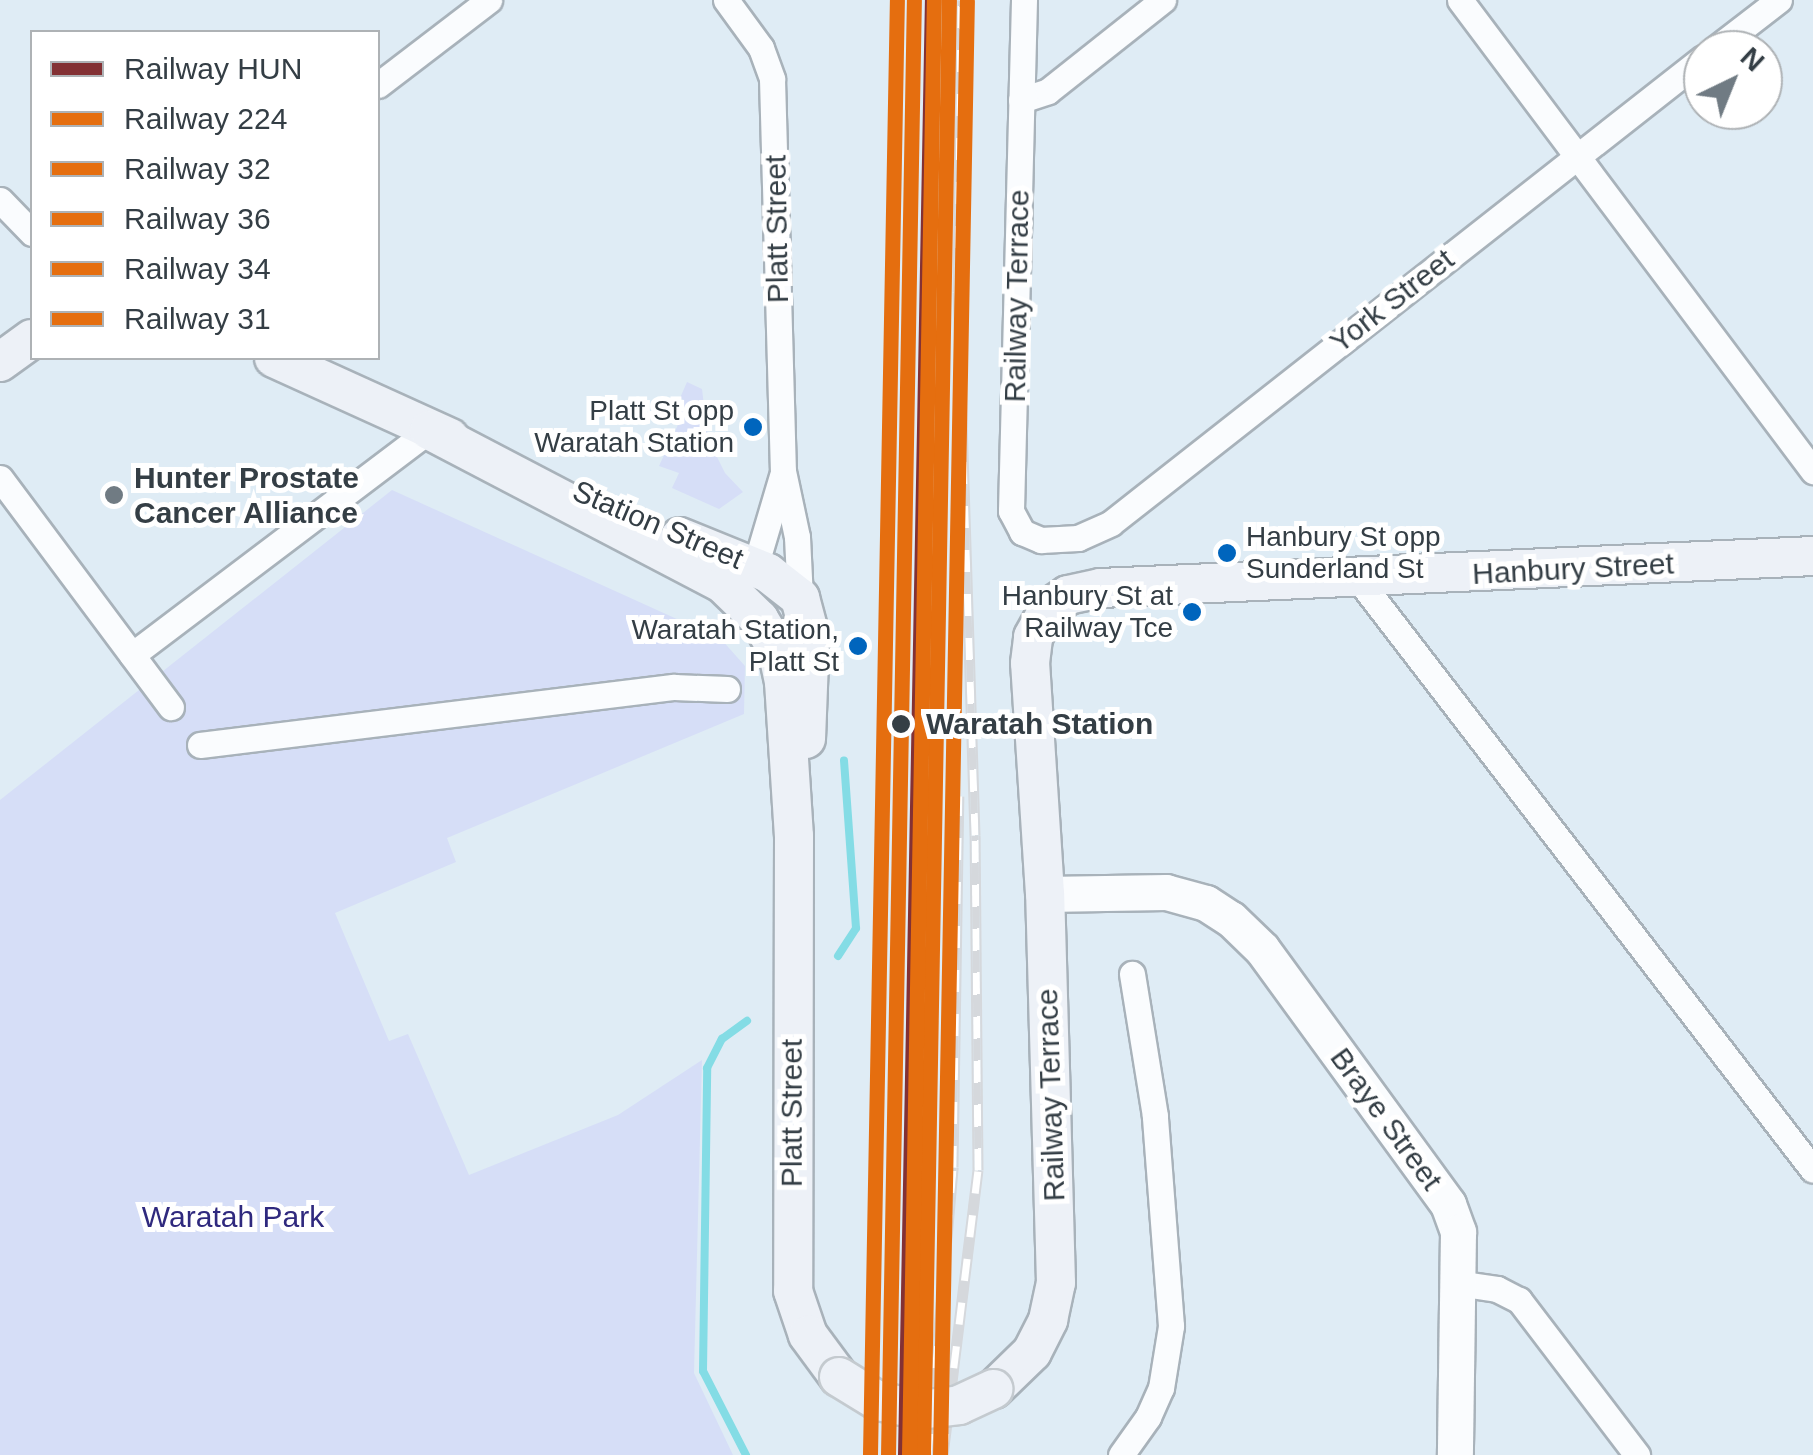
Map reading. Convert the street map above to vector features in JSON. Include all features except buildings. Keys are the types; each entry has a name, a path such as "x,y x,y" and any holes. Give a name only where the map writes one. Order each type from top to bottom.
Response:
{"main road":[{"path":"0,362 30,340"},
{"name":"Station Street","path":"278,360 430,430 755,566 800,598"},
{"name":"Station Street","path":"430,430 722,582 766,630 793,683"},
{"name":"Hanbury Street","path":"1042,616 1058,601 1088,590 1813,556"},
{"path":"755,566 757,584 781,622 793,683"},
{"path":"793,683 809,623 800,598"},
{"name":"Railway Terrace","path":"839,1377 878,1401 920,1410 959,1404 994,1390 1032,1352 1048,1320 1056,1283 1045,894 1030,663 1032,637 1042,616"},
{"name":"Platt Street","path":"793,683 793,1290 808,1334 839,1377"}],"street":[{"path":"380,83 489,0"},
{"name":"Platt Street","path":"726,0 760,48 772,80 783,471 797,537 800,598"},
{"name":"Railway Terrace","path":"1024,0 1011,511 1022,532 1041,540 1078,538"},
{"path":"1022,100 1048,91 1163,0"},
{"path":"1460,0 1813,472"},
{"path":"1740,30 1779,0"},
{"name":"York Street","path":"1078,538 1111,523 1683,73"},
{"path":"0,200 30,231"},
{"path":"132,655 430,430"},
{"name":"Platt Street","path":"755,566 783,471"},
{"path":"0,478 171,708"},
{"path":"1360,580 1813,1170"},
{"path":"200,745 674,687 727,689"},
{"name":"Braye Street","path":"1045,894 1129,890 1178,894 1206,903 1241,928 1262,950 1448,1204 1458,1232 1455,1455"},
{"path":"1120,1455 1148,1417 1161,1388 1170,1326 1155,1116 1132,974"},
{"path":"1457,1283 1498,1289 1519,1300 1637,1455"}],"green space":[{"path":"687,382 702,389 708,439 725,473 743,492 719,509 672,488 679,473 659,466 682,416 678,413 684,400 680,398"},
{"name":"Waratah Park","path":"392,490 721,639 745,666 744,714 447,838 456,862 335,913 389,1041 408,1034 469,1175 618,1115 702,1060 694,1373 733,1455 0,1455 0,800"}],"waterway":[{"path":"838,956 856,928 844,760"},
{"path":"746,1455 703,1371 707,1068 722,1039 747,1021"}],"railway":[{"path":"943,1455 978,1170 975,835 958,292 961,0"},
{"path":"944,186 944,266"},
{"path":"928,1455 953,1167 959,796"}],"rail line":[{"name":"34","path":"870,1454 897,0"},
{"name":"32","path":"888,1455 914,0"},
{"name":"HUN","path":"905,1455 932,0"},
{"name":"31","path":"909,1455 934,0"},
{"name":"224","path":"923,1455 949,0"},
{"name":"36","path":"940,1455 967,1"}],"place":[{"name":"Platt St opp Waratah Station","path":"753,427"},
{"name":"Hunter Prostate Cancer Alliance","path":"114,495"},
{"name":"Hanbury St opp Sunderland St","path":"1227,553"},
{"name":"Hanbury St at Railway Tce","path":"1192,612"},
{"name":"Waratah Station, Platt St","path":"858,646"},
{"name":"Waratah Station","path":"901,724"}]}
